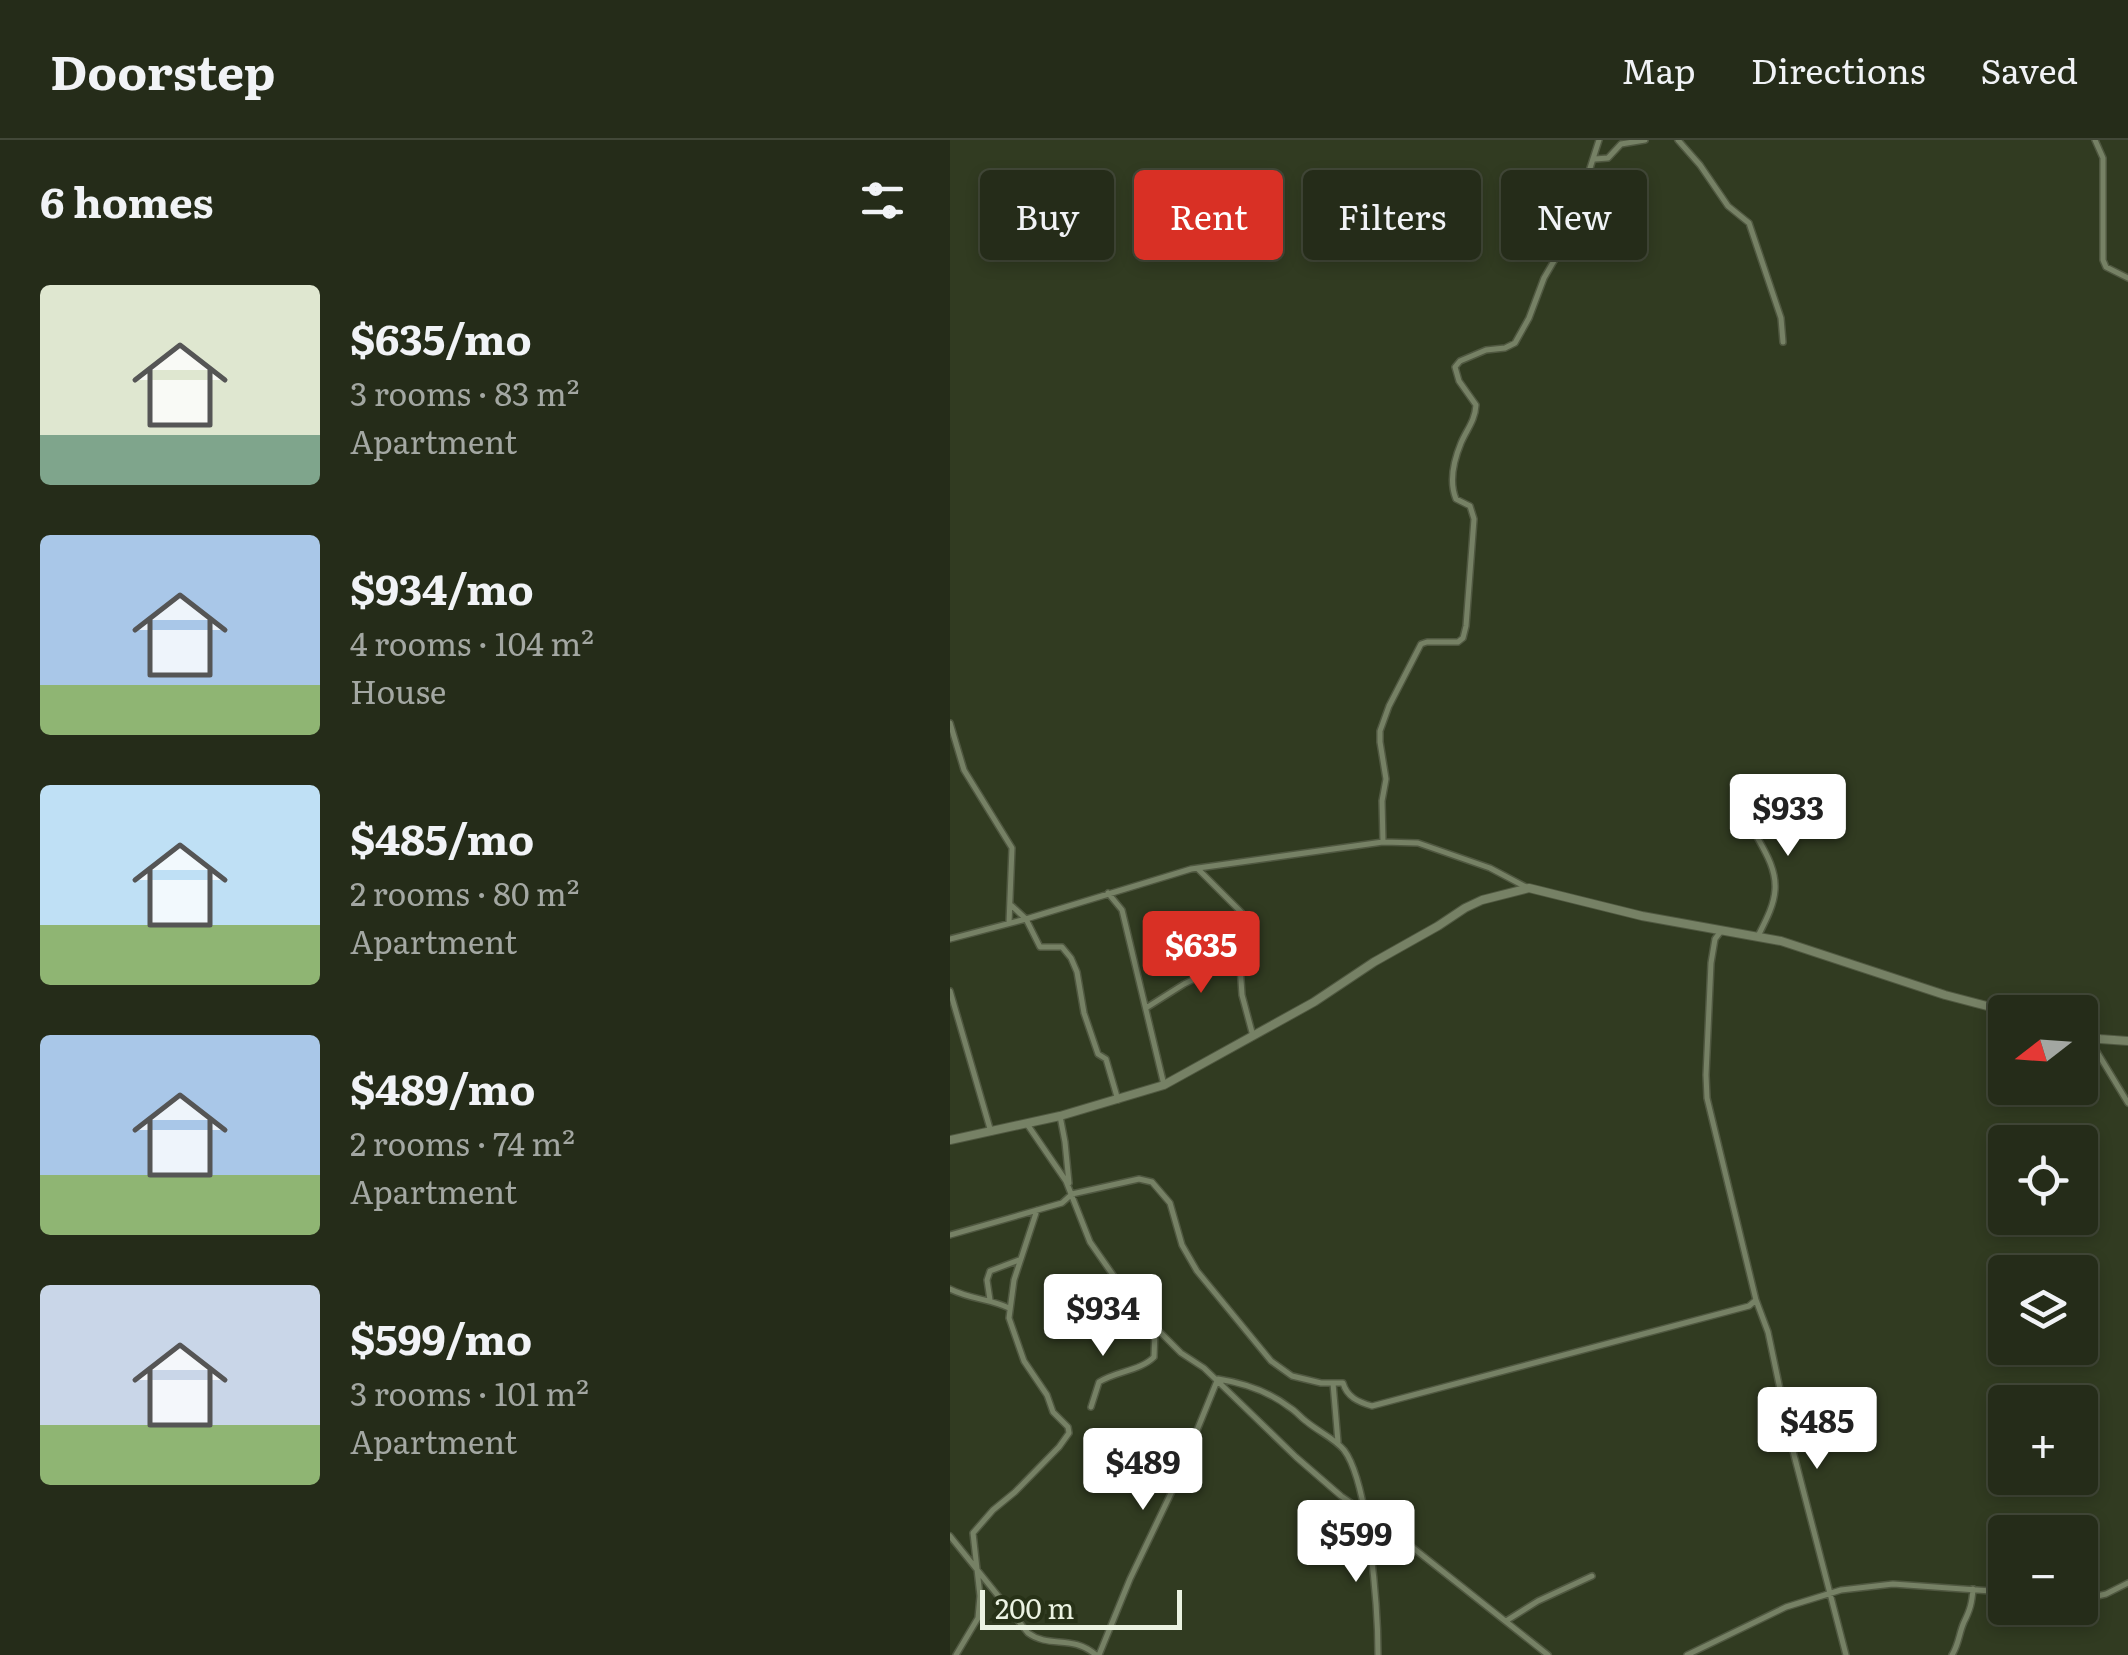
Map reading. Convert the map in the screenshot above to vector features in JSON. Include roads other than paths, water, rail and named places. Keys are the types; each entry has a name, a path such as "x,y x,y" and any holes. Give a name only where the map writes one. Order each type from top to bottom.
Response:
{"street":[{"path":"1383,842 1386,779 1380,742 1384,719 1422,644 1456,644 1465,632 1474,519 1470,506 1456,499 1452,482 1461,443 1474,421 1476,405 1458,381 1454,367 1486,350 1515,343 1544,278 1568,237 1599,140"},
{"path":"1594,158 1608,158 1621,144 1645,140"},
{"path":"1678,140 1728,206 1749,223 1781,318 1783,342"},
{"path":"2095,140 2103,158 2103,260 2106,267 2128,278"},
{"path":"950,723 964,770 1012,848 1010,923"},
{"path":"1733,784 1775,878 1772,905 1758,936"},
{"path":"950,939 1197,868 1383,842 1418,843 1490,868 1528,888 1642,916 1802,947 1988,1006"},
{"path":"1197,868 1242,913 1242,995 1253,1036"},
{"path":"950,1140 1060,1116 1164,1085 1314,1002 1464,908 1528,888"},
{"path":"1108,893 1122,910 1164,1085"},
{"path":"1012,906 1026,919 1040,947 1062,947 1074,964 1092,1037 1098,1054 1106,1059 1118,1100"},
{"path":"1722,931 1716,939 1711,963 1707,1098 1846,1655"},
{"path":"1146,1008 1240,957"},
{"path":"950,991 991,1132"},
{"path":"2098,1038 2128,1040"},
{"path":"2098,1057 2128,1103"},
{"path":"1060,1116 1069,1186"},
{"path":"1026,1124 1069,1186 1090,1242 1155,1327 1296,1457 1548,1655"},
{"path":"950,1234 1066,1202 1072,1194 1139,1180 1152,1182 1170,1203 1182,1245 1197,1271 1271,1361 1292,1376 1343,1383 1353,1398 1376,1406 1740,1309 1756,1300"},
{"path":"956,1655 978,1618 980,1596 973,1533 1059,1447 1070,1431 1053,1412 1048,1395 1024,1362 1009,1308 1019,1260 1037,1210"},
{"path":"990,1300 990,1271 1019,1260"},
{"path":"950,1290 1009,1308"},
{"path":"1092,1407 1098,1382 1147,1364 1154,1357 1155,1327"},
{"path":"1216,1380 1244,1383 1288,1405 1338,1445 1351,1462 1369,1537 1378,1655"},
{"path":"950,1536 1033,1637 1078,1643 1098,1655 1174,1487 1216,1380"},
{"path":"1333,1383 1338,1445"},
{"path":"1506,1621 1538,1600 1592,1576"},
{"path":"1687,1655 1786,1607 1831,1593 1892,1584 1988,1590"},
{"path":"2098,1596 2128,1584"},
{"path":"1952,1655 1972,1609 1973,1589"},
{"path":"1085,1646 1102,1644"}]}
